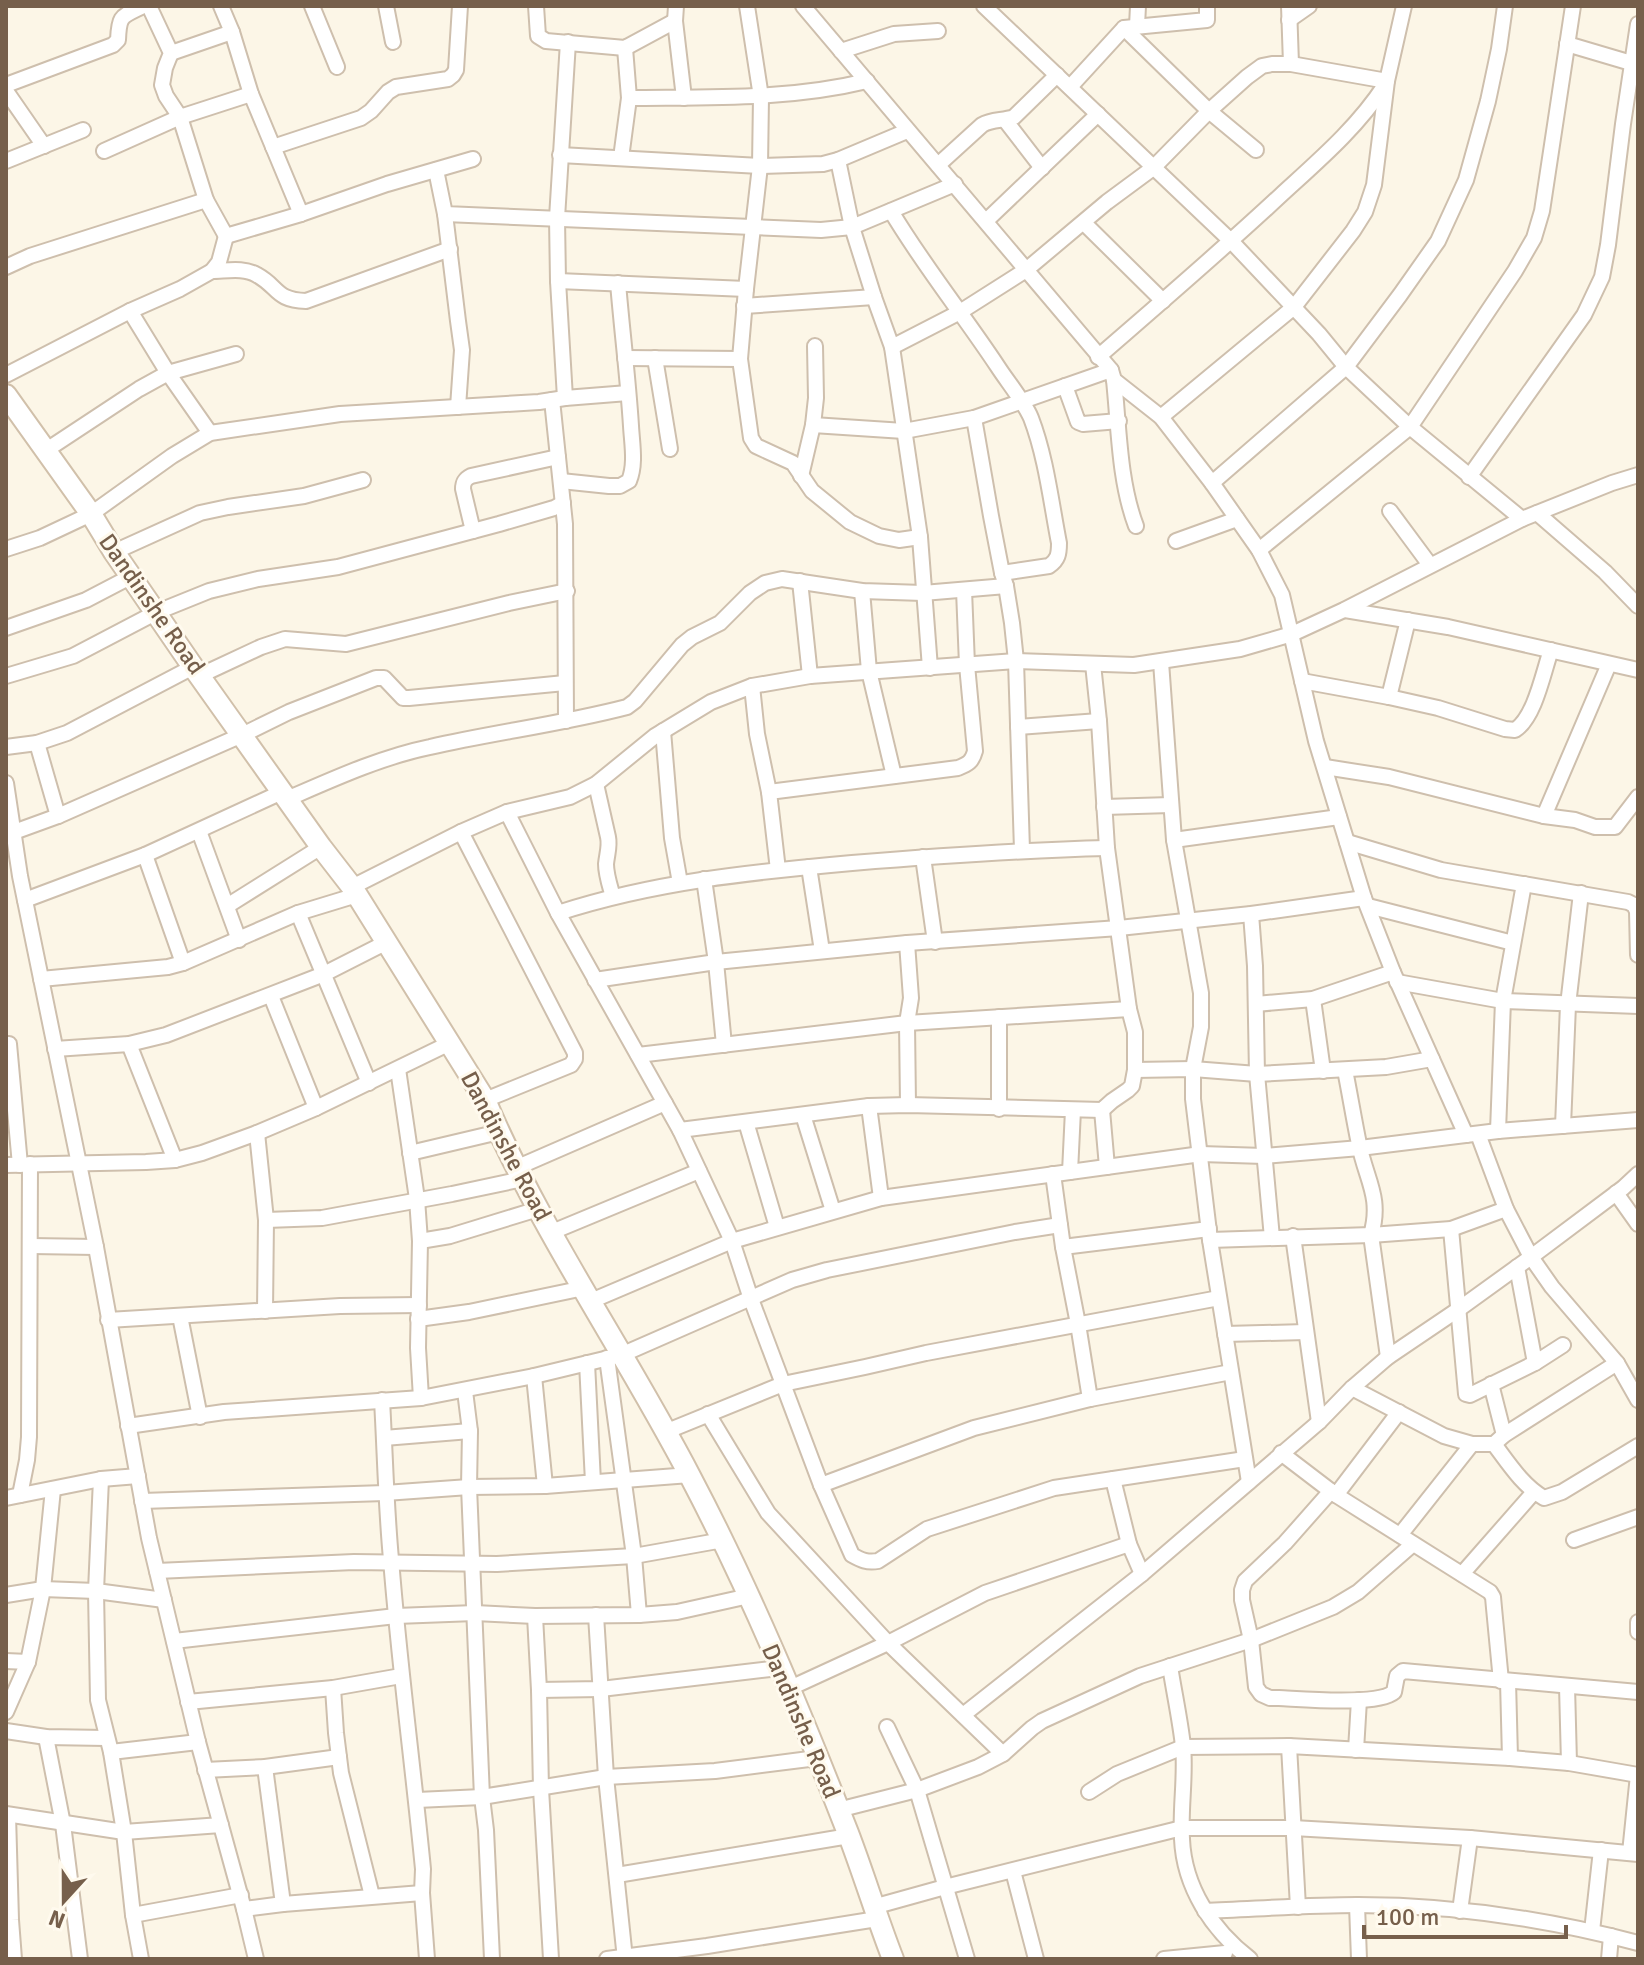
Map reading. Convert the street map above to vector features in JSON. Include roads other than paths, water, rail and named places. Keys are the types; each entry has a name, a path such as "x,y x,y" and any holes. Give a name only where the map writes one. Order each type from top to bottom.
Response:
{"street":[{"path":"6,85 113,45 118,40 121,19 146,6 171,53"},
{"path":"221,6 251,94 301,214"},
{"path":"312,6 337,67"},
{"path":"386,6 393,42"},
{"path":"273,147 361,118 396,87 448,79 456,70 460,6"},
{"path":"536,6 538,36 546,41 625,48 676,14 684,98"},
{"path":"747,6 761,97 760,166 740,359 751,438 756,446 793,463 812,491 850,522 879,536 899,540 920,537"},
{"path":"803,6 1112,375 1161,417 1259,550 1282,595 1316,741 1366,902 1395,977 1432,1059 1531,1257 1552,1287 1617,1363 1638,1400"},
{"path":"984,6 1231,241 1346,367 1410,427 1522,519"},
{"path":"1070,87 1130,27 1138,6"},
{"path":"1130,27 1207,20 1207,6"},
{"path":"1291,64 1289,13 1309,6"},
{"path":"1161,417 1294,307 1365,212 1374,185 1387,81 1404,6"},
{"path":"1212,483 1346,367 1438,241 1466,180 1488,101 1505,6"},
{"path":"1259,550 1410,427 1515,271 1534,238 1542,211 1573,6"},
{"path":"1469,477 1584,315 1602,277 1635,64 1638,24"},
{"path":"1130,27 1209,111 1256,150"},
{"path":"841,51 894,34 938,31"},
{"path":"6,375 130,311 180,289 212,271 219,262 226,236 206,200 180,117 162,85 171,53 232,32"},
{"path":"566,721 567,591 565,524 558,457 557,218 568,42"},
{"path":"1567,44 1635,64"},
{"path":"621,158 629,98 625,48"},
{"path":"892,347 960,312 1026,270 1153,168 1209,111 1262,66 1291,64 1387,81"},
{"path":"938,165 982,125 1014,117 1057,75"},
{"path":"629,98 761,97 820,91 867,81"},
{"path":"1098,357 1231,241 1350,130 1372,105 1387,81"},
{"path":"6,91 44,146"},
{"path":"104,151 180,117 251,94"},
{"path":"986,221 1098,114"},
{"path":"1005,120 1042,168"},
{"path":"6,161 83,130"},
{"path":"560,155 760,166 823,164 907,131"},
{"path":"226,236 473,159"},
{"path":"838,160 852,227 892,347 920,537 930,668"},
{"path":"436,170 445,214 462,350 458,407"},
{"path":"445,214 821,230 852,227 955,184"},
{"path":"6,267 45,251 206,200"},
{"path":"25,900 358,769 427,747 627,707 682,645 720,623 750,593 765,583 782,579 862,591 923,593 964,590 1055,562 1059,555 1059,543 1030,415 920,258 891,211"},
{"path":"1084,223 1163,301"},
{"path":"212,271 256,274 291,301 306,301 450,249"},
{"path":"558,281 746,289"},
{"path":"561,481 620,486 629,481 632,474 618,283"},
{"path":"744,306 874,297"},
{"path":"130,311 210,433"},
{"path":"801,476 816,398 815,346"},
{"path":"45,451 168,373 236,354"},
{"path":"625,358 740,359"},
{"path":"655,358 670,449"},
{"path":"813,425 904,431 974,418 1065,386 1112,375"},
{"path":"1112,375 1124,470 1136,526"},
{"path":"1065,386 1078,422 1119,421"},
{"path":"6,549 40,538 91,514 210,433 340,414 628,393"},
{"name":"Dandinshe Road","path":"6,395 284,796 354,891 485,1100 538,1209 587,1294 614,1356 665,1432 723,1540 849,1836 893,1959"},
{"path":"974,418 1016,661 1022,850"},
{"path":"473,531 463,489 466,478 558,457"},
{"path":"41,979 168,967 239,940 354,891 461,832 507,812 570,797 596,784 663,731 711,702 752,686 810,676 1016,661 1134,665 1240,649 1292,634 1522,519 1638,475"},
{"path":"114,552 200,513 304,496 363,480"},
{"path":"6,676 73,656 157,612 209,591 258,579 323,571 473,531 563,503"},
{"path":"1390,511 1430,565"},
{"path":"1537,513 1605,572 1638,606"},
{"path":"1176,541 1237,519"},
{"path":"6,628 86,600 132,576"},
{"path":"800,581 810,676"},
{"path":"769,792 958,768 973,760 975,751 964,590"},
{"path":"6,747 37,743 67,733 197,671 285,639 346,644 567,591"},
{"path":"862,591 869,671 894,776"},
{"path":"1344,610 1408,620 1638,670"},
{"path":"1389,697 1408,620"},
{"path":"1302,681 1389,697 1515,730 1524,724 1551,650"},
{"path":"1161,662 1174,840 1201,993 1201,1027 1193,1069 1193,1099 1219,1298 1249,1482"},
{"path":"680,1130 869,1106 1102,1110 1132,1086 1135,1032 1129,1009 1107,848 1093,664"},
{"path":"1544,816 1609,664"},
{"path":"14,832 58,816 289,712 381,677 403,698 565,683"},
{"path":"752,686 778,870"},
{"path":"1018,727 1099,721"},
{"path":"663,731 672,838 680,883"},
{"path":"37,743 58,816"},
{"path":"1325,767 1389,777 1595,827 1611,828 1619,823 1638,797"},
{"path":"6,783 14,832 13,870 25,900 96,1247 142,1501 188,1702 256,1959"},
{"path":"596,784 609,843 606,866 613,897"},
{"path":"1104,807 1171,805"},
{"path":"507,812 558,913 680,1130 732,1241 821,1485 852,1555 870,1563 878,1561 927,1529 1054,1488 1245,1459"},
{"path":"1174,840 1339,817"},
{"path":"199,831 239,940"},
{"path":"461,832 575,1053 571,1065 485,1100"},
{"path":"1347,842 1441,870 1628,902 1637,911 1638,955"},
{"path":"227,906 321,847"},
{"path":"558,913 613,897 680,883 778,870 1022,850 1107,848"},
{"path":"145,855 183,963"},
{"path":"923,857 935,942"},
{"path":"809,867 822,951"},
{"path":"704,879 724,1045"},
{"path":"1498,1131 1503,1001 1524,884"},
{"path":"1563,1126 1568,1005 1581,893"},
{"path":"595,980 716,962 822,951 1119,928 1366,902 1513,943"},
{"path":"298,913 369,1083"},
{"path":"1251,914 1257,1074 1272,1238"},
{"path":"55,1049 129,1044 166,1035 324,974 387,942"},
{"path":"907,943 911,998 907,1023 908,1105"},
{"path":"1256,1004 1313,999 1395,977 1503,1001 1638,1006"},
{"path":"271,996 316,1108"},
{"path":"1313,999 1323,1071"},
{"path":"638,1055 907,1023 1129,1009"},
{"path":"999,1017 999,1109"},
{"path":"19,1164 175,1160 202,1153 316,1108 450,1043"},
{"path":"9,1044 19,1164 31,1246 29,1437 27,1460 13,1496"},
{"path":"129,1044 175,1160"},
{"path":"1135,1070 1193,1069 1257,1074 1386,1067 1432,1059"},
{"path":"398,1069 420,1241 418,1312 421,1398"},
{"path":"1345,1070 1360,1148 1375,1204 1376,1218 1371,1235 1388,1357"},
{"path":"266,1220 322,1218 452,1194 520,1173 665,1103"},
{"path":"869,1106 881,1198"},
{"path":"1070,1172 1073,1110"},
{"path":"1102,1110 1107,1167"},
{"path":"803,1115 833,1211"},
{"path":"108,1320 340,1306 469,1312 587,1294 732,1241 881,1198 1201,1154 1264,1156 1498,1131 1638,1120"},
{"path":"746,1122 777,1227"},
{"path":"410,1153 499,1132"},
{"path":"257,1133 266,1220 265,1311"},
{"path":"552,1232 699,1171"},
{"path":"1053,1174 1090,1399"},
{"path":"963,1715 1142,1574 1319,1422 1388,1357 1531,1257 1638,1174"},
{"path":"1616,1193 1638,1224"},
{"path":"420,1241 473,1230 538,1209"},
{"path":"1063,1247 1210,1234 1272,1238 1451,1229 1506,1209"},
{"path":"128,1426 224,1412 421,1398 465,1391 614,1356 792,1280 827,1270 1060,1225"},
{"path":"1451,1229 1465,1393 1470,1395 1535,1363 1563,1345"},
{"path":"1293,1236 1319,1422"},
{"path":"31,1246 96,1247"},
{"path":"1517,1267 1535,1363"},
{"path":"665,1432 783,1384 926,1353 1219,1298"},
{"path":"180,1316 200,1417"},
{"path":"1225,1334 1306,1332"},
{"path":"614,1356 623,1481 639,1615"},
{"path":"587,1363 593,1482"},
{"path":"1352,1388 1418,1424 1472,1444 1499,1440 1617,1363"},
{"path":"821,1485 974,1428 1090,1399 1231,1372"},
{"path":"534,1376 545,1486"},
{"path":"1491,1384 1499,1440 1517,1475 1544,1498 1552,1497 1638,1446"},
{"path":"465,1391 470,1431 469,1487 492,1959"},
{"path":"382,1400 385,1493 401,1676 417,1800 427,1959"},
{"path":"1399,1412 1334,1493 1245,1581 1242,1600 1251,1640 1254,1678 1261,1694 1270,1698 1359,1700 1391,1695 1397,1676 1403,1671 1638,1692"},
{"path":"708,1414 768,1513 888,1643 1003,1754"},
{"path":"384,1438 470,1431"},
{"path":"838,1810 917,1790 978,1767 1003,1754 1042,1721 1140,1676 1251,1640 1333,1607 1358,1592 1406,1540 1472,1444"},
{"path":"1281,1453 1334,1493 1484,1587 1493,1597 1510,1758"},
{"path":"142,1501 545,1486 690,1475"},
{"path":"13,1496 101,1479 138,1476"},
{"path":"101,1479 96,1591 98,1700 124,1832 141,1959"},
{"path":"1113,1479 1129,1544 1142,1574"},
{"path":"6,1712 28,1662 43,1589 53,1489"},
{"path":"1462,1574 1534,1492"},
{"path":"1574,1540 1638,1517"},
{"path":"157,1571 354,1562 497,1564 634,1556 723,1540"},
{"path":"788,1689 888,1643 985,1593 1129,1544"},
{"path":"6,1595 43,1589 96,1591 164,1600"},
{"path":"174,1641 396,1616 475,1613 639,1615 677,1612 749,1596"},
{"path":"596,1615 606,1777 625,1958"},
{"path":"535,1616 551,1959"},
{"path":"1638,1622 1638,1632"},
{"path":"6,1661 28,1662"},
{"path":"1170,1666 1183,1747 1185,1865 1193,1890 1205,1911 1250,1959"},
{"path":"539,1690 601,1689 779,1668"},
{"path":"188,1702 333,1688 401,1676"},
{"path":"1567,1686 1569,1763"},
{"path":"333,1688 341,1773 372,1896"},
{"path":"1356,1750 1359,1700"},
{"path":"887,1727 917,1790 967,1959"},
{"path":"6,1731 108,1745 198,1742"},
{"path":"46,1737 63,1824 80,1959"},
{"path":"1289,1746 1298,1907"},
{"path":"607,1959 707,1952 875,1913 945,1887 1182,1828 1293,1828 1470,1838 1634,1854 1638,1775 1569,1763 1510,1758 1289,1746 1183,1747 1117,1774 1089,1792"},
{"path":"205,1770 265,1767 339,1757"},
{"path":"417,1800 482,1797 606,1777 715,1771 817,1758"},
{"path":"265,1767 283,1904"},
{"path":"14,1959 8,1920 7,1815 124,1832 221,1825"},
{"path":"617,1875 849,1836"},
{"path":"1460,1911 1470,1838"},
{"path":"1592,1931 1601,1850"},
{"path":"1013,1871 1036,1959"},
{"path":"133,1915 242,1902 283,1904 422,1893"},
{"path":"1357,1905 1359,1959"},
{"path":"1205,1911 1413,1906 1519,1917 1638,1943"},
{"path":"1164,1959 1224,1956 1224,1934"},
{"path":"1609,1959 1611,1936"}]}
